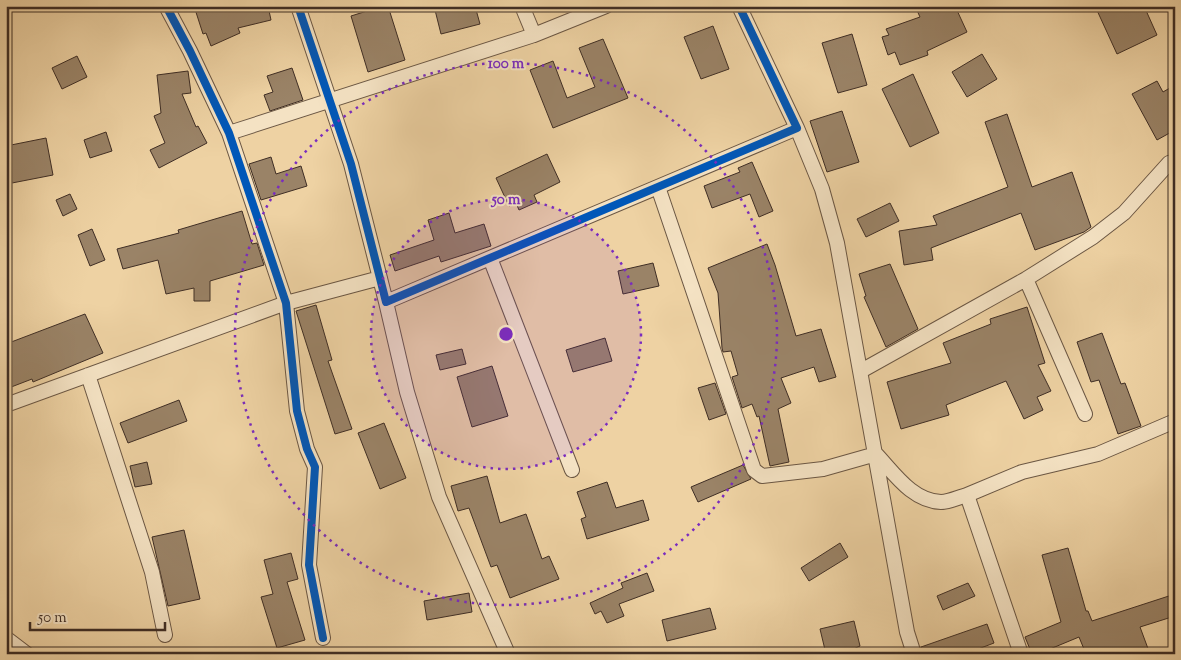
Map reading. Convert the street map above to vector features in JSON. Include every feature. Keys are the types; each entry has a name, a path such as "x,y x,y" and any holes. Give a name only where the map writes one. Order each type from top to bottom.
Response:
{"street":[{"path":"166,6 190,51 229,133 286,303 297,410 307,448 315,467 309,565 324,638"},
{"path":"298,6 351,164 407,392 439,497 508,654"},
{"path":"522,6 534,35"},
{"path":"229,133 534,35 606,6"},
{"path":"739,6 797,128 822,189 837,242 907,632 914,654"},
{"path":"386,302 797,128"},
{"path":"861,371 1026,279 1093,237 1124,213 1169,164 1175,161"},
{"path":"658,187 754,470 762,476 823,469 876,454"},
{"path":"490,258 572,470"},
{"path":"6,405 286,303 380,278"},
{"path":"1026,279 1084,414"},
{"path":"88,375 152,572 165,635"},
{"path":"876,454 906,488 925,500 943,502 967,495 1022,472 1098,454 1175,421"},
{"path":"967,495 1021,654"},
{"path":"6,638 27,654"}],"building":[{"path":"194,6 268,6 271,20 238,28 240,33 211,46 206,33 203,34"},
{"path":"388,6 405,60 368,72 351,16"},
{"path":"434,6 475,6 480,24 441,34"},
{"path":"915,6 955,6 967,32 927,51 928,55 900,65 895,52 888,55 882,37 889,35 886,29 920,17"},
{"path":"1095,6 1144,6 1157,35 1117,54"},
{"path":"713,26 729,69 701,79 684,37"},
{"path":"852,34 867,85 838,93 822,43"},
{"path":"603,39 628,98 553,128 530,70 553,61 567,98 595,87 579,48"},
{"path":"982,54 997,79 967,97 952,72"},
{"path":"77,56 87,77 62,89 52,68"},
{"path":"292,68 303,100 270,111 264,95 273,92 267,76"},
{"path":"188,71 191,93 182,94 196,127 198,126 207,143 159,168 150,150 165,143 154,116 161,113 157,75"},
{"path":"913,74 939,133 910,147 882,89"},
{"path":"1157,81 1163,92 1175,85 1175,130 1157,140 1132,94"},
{"path":"842,111 859,162 827,172 810,121"},
{"path":"1007,114 1032,187 1072,172 1091,227 1084,232 1035,250 1021,213 931,248 933,260 904,265 899,231 937,225 933,216 1008,187 985,122"},
{"path":"106,132 112,151 90,158 84,140"},
{"path":"46,138 53,175 12,183 6,146"},
{"path":"547,154 560,182 534,195 537,202 519,210 516,203 509,206 496,178"},
{"path":"271,157 276,174 301,166 307,186 261,200 249,164"},
{"path":"752,162 773,211 759,217 750,194 712,208 704,186 740,172 738,168"},
{"path":"70,194 77,209 63,216 56,200"},
{"path":"890,203 899,221 866,237 857,219"},
{"path":"242,211 252,244 257,243 264,265 210,281 210,301 194,301 194,288 166,294 158,260 123,269 117,249 179,233 178,230"},
{"path":"449,213 455,233 484,224 491,246 441,262 439,256 395,271 390,255 434,240 428,220"},
{"path":"92,229 105,260 90,266 78,235"},
{"path":"767,244 796,336 821,329 836,377 819,382 814,367 781,378 791,403 778,409 789,462 770,466 759,416 757,417 752,404 742,408 732,377 738,375 731,351 723,352 718,293 708,268"},
{"path":"653,263 659,286 623,294 618,271"},
{"path":"890,264 918,329 886,347 864,297 866,296 859,274"},
{"path":"316,305 332,360 328,361 352,429 335,434 296,311"},
{"path":"1027,307 1045,363 1038,365 1051,391 1037,397 1043,410 1024,419 1006,381 946,405 949,415 901,429 887,382 951,363 943,343 991,324 990,319"},
{"path":"85,314 103,353 33,382 32,379 6,389 6,344"},
{"path":"1102,333 1121,384 1125,383 1141,426 1118,434 1099,380 1091,382 1077,342"},
{"path":"605,338 612,361 573,372 566,350"},
{"path":"462,349 466,364 440,370 436,355"},
{"path":"492,366 508,416 472,427 457,377"},
{"path":"715,383 726,414 709,420 698,388"},
{"path":"179,400 187,421 128,443 120,423"},
{"path":"384,423 406,478 380,489 358,433"},
{"path":"147,462 152,484 135,487 130,466"},
{"path":"743,465 751,479 698,502 691,487"},
{"path":"487,476 500,523 526,514 542,559 549,556 559,579 510,598 497,565 491,567 469,508 458,511 451,486"},
{"path":"607,482 616,508 643,500 649,520 587,539 581,519 586,517 577,492"},
{"path":"184,530 200,599 168,606 152,537"},
{"path":"840,543 848,557 809,581 801,568"},
{"path":"1068,548 1086,611 1088,611 1092,621 1175,594 1175,616 1140,627 1150,654 1086,654 1079,637 1038,654 1032,654 1025,637 1061,622 1042,555"},
{"path":"291,553 298,579 287,582 305,640 277,648 261,597 273,594 264,560"},
{"path":"647,573 654,591 619,604 624,616 607,623 601,611 595,614 590,603 623,588 621,583"},
{"path":"968,583 975,596 943,610 937,596"},
{"path":"469,593 472,612 427,620 424,601"},
{"path":"710,608 716,629 667,641 662,620"},
{"path":"854,621 860,646 843,654 826,654 820,629"},
{"path":"987,624 994,643 965,654 923,654 921,647"}],"cycle path":[{"path":"166,6 190,51 229,133 286,303 297,411 307,449 315,467 309,565 323,638"},
{"path":"298,6 351,164 386,302 797,128 739,6"}]}
